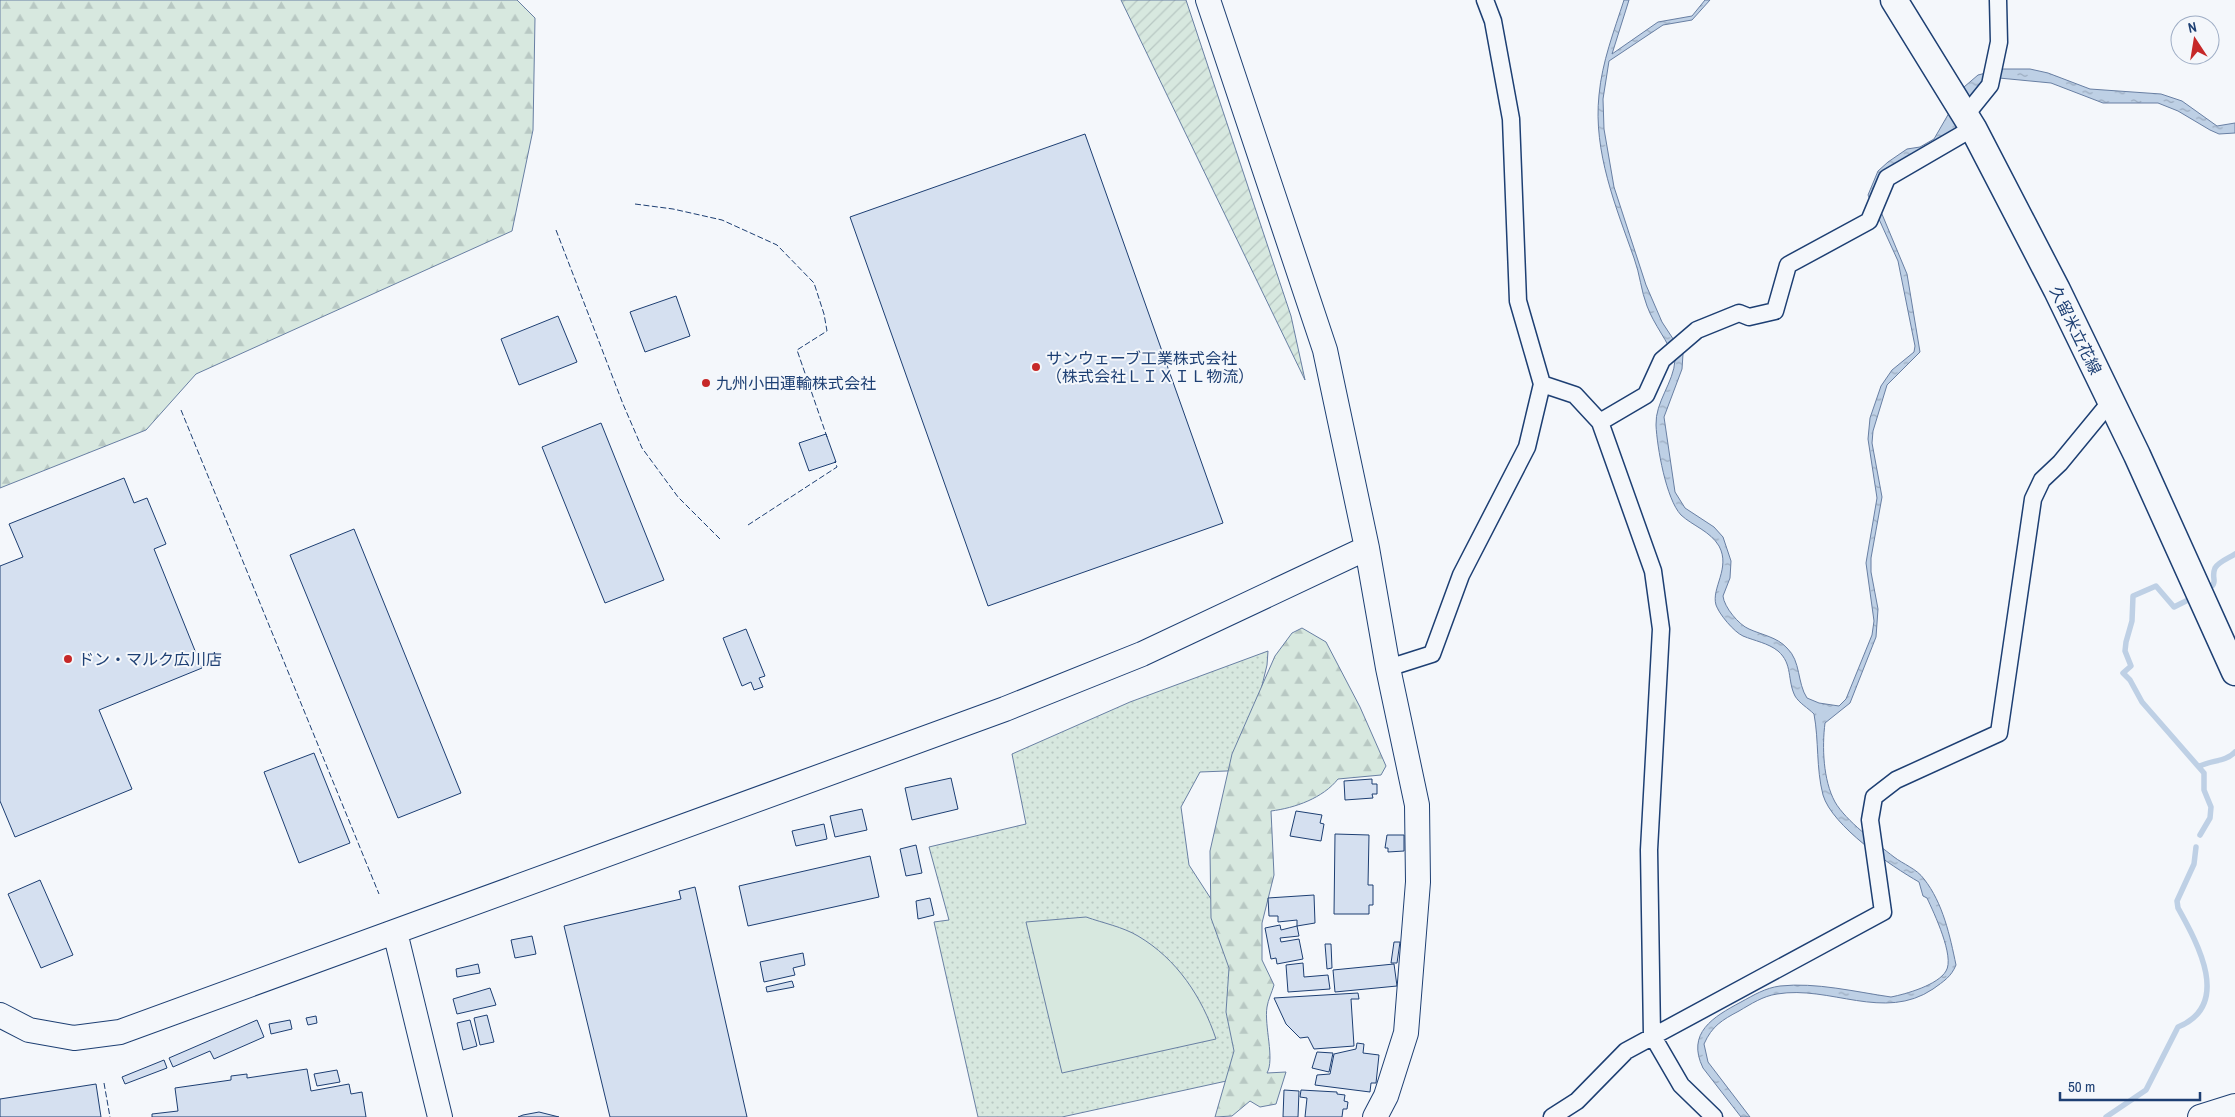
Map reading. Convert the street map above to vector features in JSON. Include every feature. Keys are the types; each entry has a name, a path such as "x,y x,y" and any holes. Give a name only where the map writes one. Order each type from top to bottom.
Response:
{"main road":[{"name":"久留米立花線","path":"1894,0 1969,122 2057,290 2111,401 2235,672"}],"street":[{"path":"1208,0 1325,350 1367,548 1388,668 1416,805 1418,882 1406,1033 1386,1096 1375,1117"},
{"path":"1388,668 1432,654 1461,575 1527,447 1542,384 1518,301 1511,119 1493,21 1485,0"},
{"path":"1600,422 1646,395 1662,360 1698,330 1738,313 1749,316 1775,311 1788,265 1870,219 1887,178 1969,122 1990,85 1999,42 1998,0"},
{"path":"1542,384 1575,395 1600,422 1654,571 1662,630 1648,850 1652,1035 1681,1085 1714,1117"},
{"path":"1552,1117 1577,1101 1626,1051 1652,1035 1883,912 1870,820 1874,797 1896,780 1999,733 2033,499 2042,480 2060,463 2111,401"},
{"path":"0,1015 29,1030 74,1038 120,1032 1005,709 1142,654 1367,548"},
{"path":"396,932 440,1117"},
{"path":"2200,1117 2235,1106"}],"green space":[{"path":"0,0 517,0 535,18 533,130 512,231 196,374 146,430 0,488"},
{"path":"1121,0 1186,0 1291,316 1305,380"},
{"path":"1302,628 1326,642 1360,707 1386,766 1381,775 1338,779 1317,797 1299,805 1271,811 1274,875 1262,923 1262,960 1274,985 1266,1015 1270,1051 1267,1073 1286,1072 1276,1104 1260,1107 1250,1101 1232,1116 1215,1117 1234,1051 1226,1012 1229,968 1211,918 1210,851 1232,754 1275,656 1292,633"},
{"path":"1268,651 1267,665 1258,702 1252,770 1200,772 1181,807 1189,865 1213,902 1245,978 1231,1080 1062,1117 978,1117 934,922 949,920 929,847 1026,824 1012,754 1130,702"},
{"path":"1086,917 1132,933 1152,945 1165,956 1186,980 1195,994 1216,1039 1062,1073 1026,922"}],"water":[{"path":"1624,0 1629,0 1612,54 1658,22 1692,16 1705,0 1710,0 1692,20 1663,25 1609,61 1603,99 1604,129 1614,187 1646,285 1662,322 1683,354 1682,369 1664,417 1675,492 1685,508 1714,527 1723,537 1731,561 1730,578 1723,596 1729,610 1745,627 1774,639 1787,648 1795,659 1807,698 1819,703 1839,706 1846,699 1872,635 1874,621 1866,563 1877,498 1868,439 1870,418 1881,386 1892,370 1914,352 1915,346 1898,261 1868,195 1878,171 1907,149 1920,147 1934,139 1964,87 1978,75 2002,69 2030,69 2048,73 2090,89 2161,94 2182,101 2217,126 2235,123 2235,133 2219,134 2178,111 2158,103 2103,103 2051,83 1999,78 1972,98 1956,127 1943,143 1874,195 1907,274 1920,352 1887,385 1873,431 1872,443 1882,497 1871,558 1871,572 1878,609 1876,637 1850,703 1825,723 1824,763 1831,793 1846,817 1894,857 1918,872 1931,888 1945,920 1956,965 1952,973 1944,981 1933,989 1914,998 1876,1003 1817,994 1777,994 1757,1001 1723,1021 1714,1028 1704,1044 1708,1062 1750,1117 1741,1117 1703,1068 1698,1045 1700,1036 1712,1020 1755,994 1780,986 1822,986 1891,997 1905,994 1929,985 1942,976 1946,971 1948,956 1938,924 1927,898 1923,896 1919,882 1893,866 1864,844 1850,832 1829,807 1823,795 1821,785 1814,714 1795,696 1788,667 1783,656 1770,646 1739,634 1720,613 1715,598 1723,562 1719,546 1711,536 1681,515 1671,497 1663,472 1658,446 1656,417 1674,368 1675,360 1645,300 1636,264 1613,199 1599,137 1599,95 1603,71"}],"building":[{"path":"1085,134 1223,523 988,606 850,217"},
{"path":"676,296 690,336 645,352 630,312"},
{"path":"558,316 577,362 519,385 501,339"},
{"path":"601,423 664,580 605,603 542,447"},
{"path":"826,434 836,462 809,471 799,443"},
{"path":"124,478 134,503 147,498 166,544 154,549 202,668 99,710 132,789 15,837 0,801 0,566 23,557 9,524"},
{"path":"354,529 461,793 398,818 290,555"},
{"path":"746,629 765,676 759,678 763,687 754,690 751,682 742,686 723,638"},
{"path":"314,753 350,843 299,863 264,772"},
{"path":"951,778 958,809 912,820 905,788"},
{"path":"1372,779 1372,784 1377,784 1377,794 1372,794 1373,798 1345,800 1344,781"},
{"path":"862,809 867,830 835,837 830,816"},
{"path":"1296,811 1322,815 1320,823 1324,824 1321,841 1290,836"},
{"path":"824,824 827,839 796,846 792,831"},
{"path":"1335,834 1369,835 1368,885 1373,885 1373,905 1369,905 1369,914 1334,914"},
{"path":"1387,835 1404,835 1404,851 1388,852 1388,848 1385,848"},
{"path":"916,845 922,873 906,876 900,849"},
{"path":"870,856 879,897 748,926 739,886"},
{"path":"40,880 73,955 41,968 8,894"},
{"path":"695,887 747,1117 610,1117 564,926 681,899 679,891"},
{"path":"1314,895 1315,923 1297,926 1297,920 1278,922 1278,916 1269,916 1268,898"},
{"path":"930,898 934,915 918,919 916,901"},
{"path":"1280,925 1281,930 1297,926 1299,936 1280,938 1281,942 1299,939 1303,959 1277,964 1276,958 1271,959 1265,928"},
{"path":"532,936 536,954 515,958 511,940"},
{"path":"1394,942 1400,942 1397,963 1391,963"},
{"path":"1325,944 1331,944 1332,968 1327,969"},
{"path":"803,953 805,965 793,968 795,975 764,982 760,962"},
{"path":"1303,963 1304,977 1328,975 1330,989 1288,992 1286,965"},
{"path":"478,964 480,973 457,977 456,969"},
{"path":"1394,964 1397,986 1335,992 1333,970"},
{"path":"792,981 794,987 767,992 766,987"},
{"path":"490,988 496,1005 457,1014 453,999"},
{"path":"1358,993 1359,999 1351,999 1354,1046 1314,1049 1308,1037 1300,1038 1286,1024 1274,998"},
{"path":"487,1015 494,1042 480,1045 474,1018"},
{"path":"316,1016 317,1023 308,1025 306,1018"},
{"path":"257,1020 264,1037 214,1059 210,1051 173,1067 169,1058"},
{"path":"290,1020 292,1029 271,1034 269,1024"},
{"path":"470,1020 477,1046 463,1050 457,1023"},
{"path":"1357,1043 1364,1044 1363,1053 1379,1055 1376,1083 1371,1083 1370,1092 1315,1085 1317,1075 1330,1074 1334,1054 1356,1049"},
{"path":"1317,1052 1333,1053 1329,1072 1312,1068"},
{"path":"164,1060 167,1068 125,1084 122,1077"},
{"path":"307,1069 311,1091 349,1084 351,1094 362,1092 366,1117 152,1117 152,1114 178,1111 175,1088 231,1080 231,1076 247,1074 247,1078"},
{"path":"337,1070 340,1082 317,1086 314,1074"},
{"path":"96,1084 101,1117 0,1117 0,1099"},
{"path":"1284,1090 1299,1091 1298,1117 1283,1117"},
{"path":"1301,1090 1337,1092 1337,1094 1345,1095 1344,1101 1348,1102 1347,1109 1343,1109 1342,1117 1305,1117 1307,1098 1300,1097"},
{"path":"539,1112 559,1117 518,1117 523,1115"}],"waterway":[{"path":"2205,591 2214,583 2216,566 2235,554"},
{"path":"2194,597 2174,607 2156,586 2133,596 2132,621 2125,651 2131,666 2123,673 2130,680 2142,702 2204,773 2204,790 2211,807 2210,818 2200,835"},
{"path":"2200,766 2227,758 2235,752"},
{"path":"2106,1117 2146,1090 2178,1027 2194,1017 2204,1004 2207,989 2206,973 2201,956 2178,908 2177,901 2194,864 2196,847"}],"fence":[{"path":"635,204 673,209 722,220 777,245 814,283 824,314 827,331 797,350 827,437"},
{"path":"556,230 623,404 642,448 678,497 721,540"},
{"path":"181,410 379,894"},
{"path":"748,525 837,467 835,461"},
{"path":"104,1083 110,1117"}],"place":[{"name":"サンウェーブ工業株式会社 （株式会社ＬＩＸＩＬ物流）","path":"1036,367"},
{"name":"九州小田運輸株式会社","path":"706,383"},
{"name":"ドン・マルク広川店","path":"68,659"}]}
